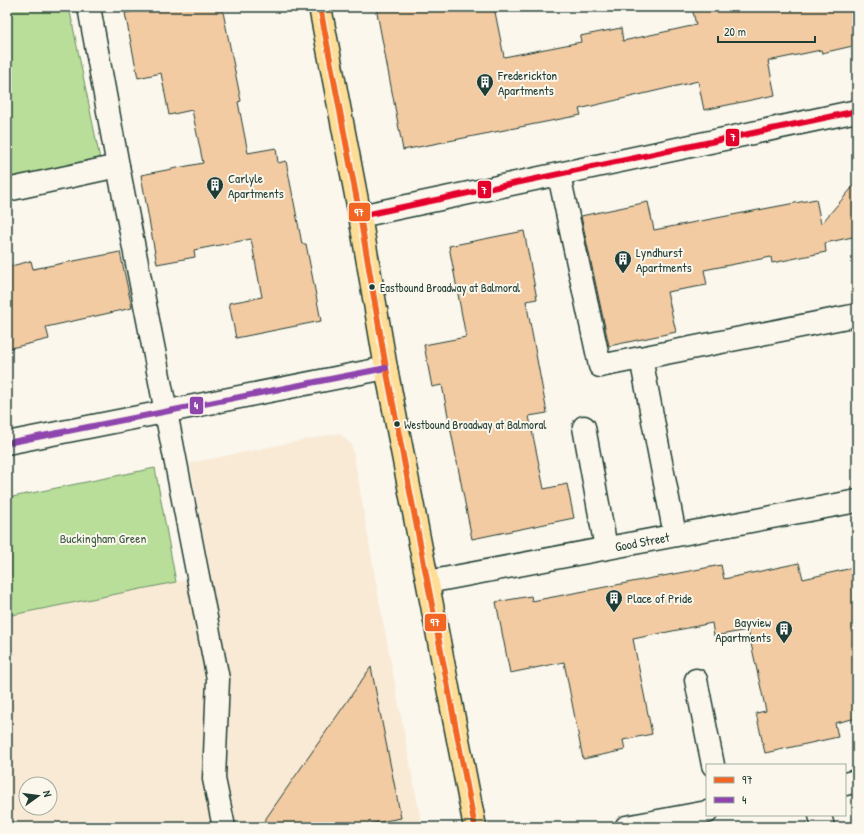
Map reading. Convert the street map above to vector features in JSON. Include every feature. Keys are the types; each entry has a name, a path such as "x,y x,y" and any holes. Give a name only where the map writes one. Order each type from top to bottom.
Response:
{"highway":[{"path":"320,7 360,216 386,368 475,827"}],"street":[{"path":"89,7 118,166 218,679 214,779 224,827"},
{"path":"360,216 857,111"},
{"path":"7,190 118,166"},
{"path":"559,175 600,366 857,315"},
{"path":"641,358 675,535"},
{"path":"7,442 386,368"},
{"path":"584,427 606,548"},
{"name":"Good Street","path":"428,582 857,501"},
{"path":"696,680 714,764"},
{"path":"846,784 857,781"},
{"path":"626,827 706,812"},
{"path":"820,816 823,827"}],"shaded area":[{"path":"339,433 352,445 380,605 422,827 7,827 7,616 211,575 190,463"}],"green space":[{"path":"7,7 69,7 102,169 7,190"},
{"name":"Buckingham Green","path":"155,468 176,582 7,616 7,498"}],"building":[{"path":"159,7 222,7 241,101 238,102 248,153 276,148 278,163 286,161 302,244 306,244 321,321 236,338 229,303 262,297 251,239 194,250 195,257 157,264 141,175 203,163 192,110 169,115 161,73 138,78 125,13"},
{"path":"376,7 494,7 504,57 581,42 580,36 621,28 623,41 696,25 692,7 851,7 857,34 857,45 822,53 821,50 768,61 775,95 704,110 698,81 579,109 581,115 403,150"},
{"path":"857,182 857,236 825,243 826,252 772,263 771,257 704,270 707,285 667,292 676,332 609,346 581,216 648,202 654,230 816,199 821,224"},
{"path":"524,231 537,299 526,301 547,413 529,416 544,489 567,484 574,518 472,539 442,385 432,387 424,345 466,337 449,246"},
{"path":"120,252 132,308 46,327 49,339 7,349 7,267 31,261 33,269"},
{"path":"799,563 803,579 857,567 857,718 835,723 838,737 765,753 756,713 766,711 748,630 714,636 712,623 633,639 652,734 623,740 625,750 583,759 564,662 510,673 496,602 531,596 532,601 721,565 724,579"},
{"path":"371,667 401,818 353,827 260,827"}],"transit line":[{"name":"97","path":"320,7 360,216 386,368 475,827"},
{"name":"7","path":"360,216 857,111"},
{"name":"4","path":"7,443 386,368"}],"place":[{"name":"Frederickton Apartments","path":"485,97"},
{"name":"Carlyle Apartments","path":"215,200"},
{"name":"Lyndhurst Apartments","path":"623,274"},
{"name":"Eastbound Broadway at Balmoral","path":"372,287"},
{"name":"Westbound Broadway at Balmoral","path":"397,424"},
{"name":"Place of Pride","path":"614,613"},
{"name":"Bayview Apartments","path":"784,644"}]}
